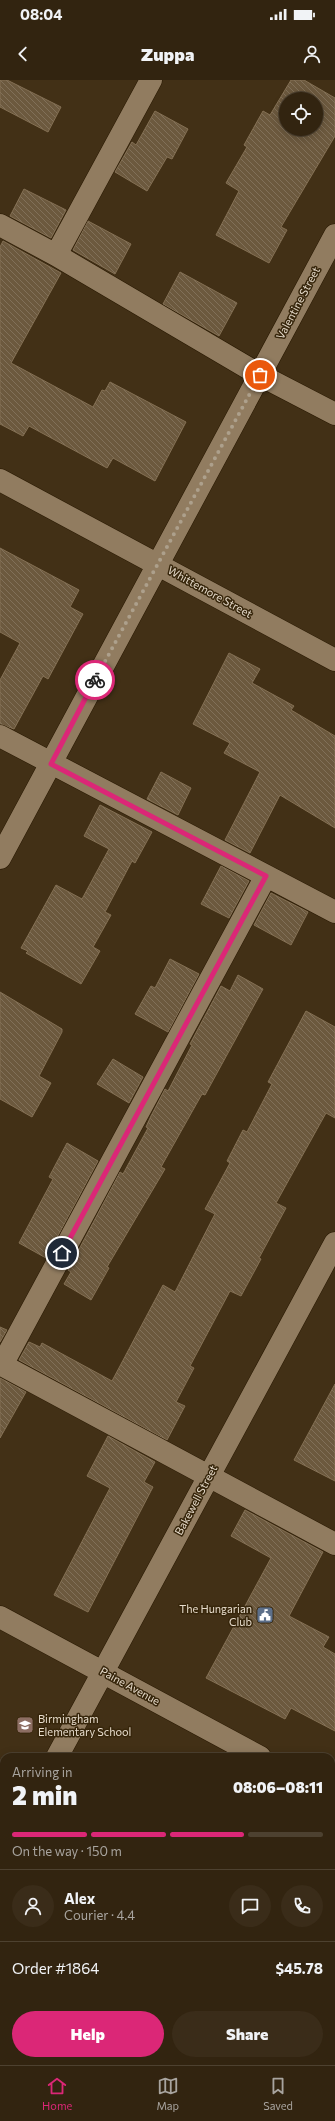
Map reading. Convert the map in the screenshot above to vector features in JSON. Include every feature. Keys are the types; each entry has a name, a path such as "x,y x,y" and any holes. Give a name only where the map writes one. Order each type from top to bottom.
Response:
{"street":[{"path":"56,255 151,80"},
{"path":"0,225 56,255 260,375 335,414"},
{"name":"Valentine Street","path":"0,858 335,235"},
{"name":"Whittemore Street","path":"0,480 335,660"},
{"path":"0,736 335,912"},
{"path":"266,876 1,1364 335,1544"},
{"name":"Bakewell Street","path":"59,1753 335,1243"},
{"name":"Paine Avenue","path":"0,1617 253,1753"}],"building":[{"path":"0,80 7,80 61,107 48,132 0,107"},
{"path":"291,80 304,80 335,98 335,136 281,227 287,230 269,263 216,235 239,191 226,183 247,147 244,145 263,111 270,115 279,100 279,136 323,136 323,92 284,92"},
{"path":"155,111 188,129 172,159 167,157 147,191 115,172 132,142 136,145"},
{"path":"24,189 66,210 51,238 10,216"},
{"path":"88,221 131,244 115,274 73,250"},
{"path":"3,241 61,273 11,363 93,407 102,390 105,391 110,382 186,422 155,481 113,458 107,468 29,426 23,436 0,424 0,247"},
{"path":"180,272 237,303 219,336 163,304"},
{"path":"0,548 79,590 70,607 83,614 48,679 43,676 14,729 0,724 0,680 20,643 0,632"},
{"path":"229,653 260,669 252,683 294,706 291,710 335,736 335,828 280,795 250,853 225,840 260,772 224,753 230,743 193,724"},
{"path":"161,772 191,788 178,815 147,799"},
{"path":"100,805 152,832 135,863 132,861 105,912 111,915 93,947 100,951 81,984 26,953 28,951 21,948 56,885 82,899 109,849 84,836"},
{"path":"221,866 249,881 229,918 201,904"},
{"path":"271,893 308,912 291,945 254,925"},
{"path":"170,959 199,974 168,1032 135,1014 151,986 155,988"},
{"path":"238,975 263,989 205,1095 202,1094 161,1167 165,1169 107,1267 109,1268 91,1300 64,1284 71,1272 68,1270 120,1172 123,1174 148,1128 146,1127 165,1089 168,1091 192,1045 190,1044 221,986 230,991"},
{"path":"0,992 62,1029 62,1032 39,1076 51,1083 32,1117 0,1099"},
{"path":"306,1011 335,1027 335,1118 326,1113 276,1203 286,1208 259,1258 261,1259 241,1296 230,1291 190,1366 194,1368 176,1402 185,1406 167,1440 19,1360 29,1342 40,1347 42,1343 112,1381 163,1285 175,1292 215,1214 205,1209 230,1163 227,1161 243,1130 247,1132 272,1084 268,1082"},
{"path":"113,1059 143,1077 129,1103 97,1084"},
{"path":"67,1143 98,1161 46,1258 19,1243 53,1179 49,1177"},
{"path":"0,1327 7,1330 0,1342"},
{"path":"0,1378 26,1392 0,1438"},
{"path":"335,1384 335,1481 294,1460"},
{"path":"108,1436 155,1462 144,1482 153,1487 88,1612 54,1595 110,1488 87,1476"},
{"path":"245,1510 323,1552 289,1616 329,1637 323,1647 335,1654 335,1731 291,1708 285,1719 206,1678 271,1558 231,1536"}],"way so far":[{"path":"95,680 260,375"}],"place":[{"name":"The Hungarian Club","path":"265,1615"},
{"name":"Birmingham Elementary School","path":"25,1725"}],"route":[{"path":"62,1253 266,876 51,764 95,680"}]}
